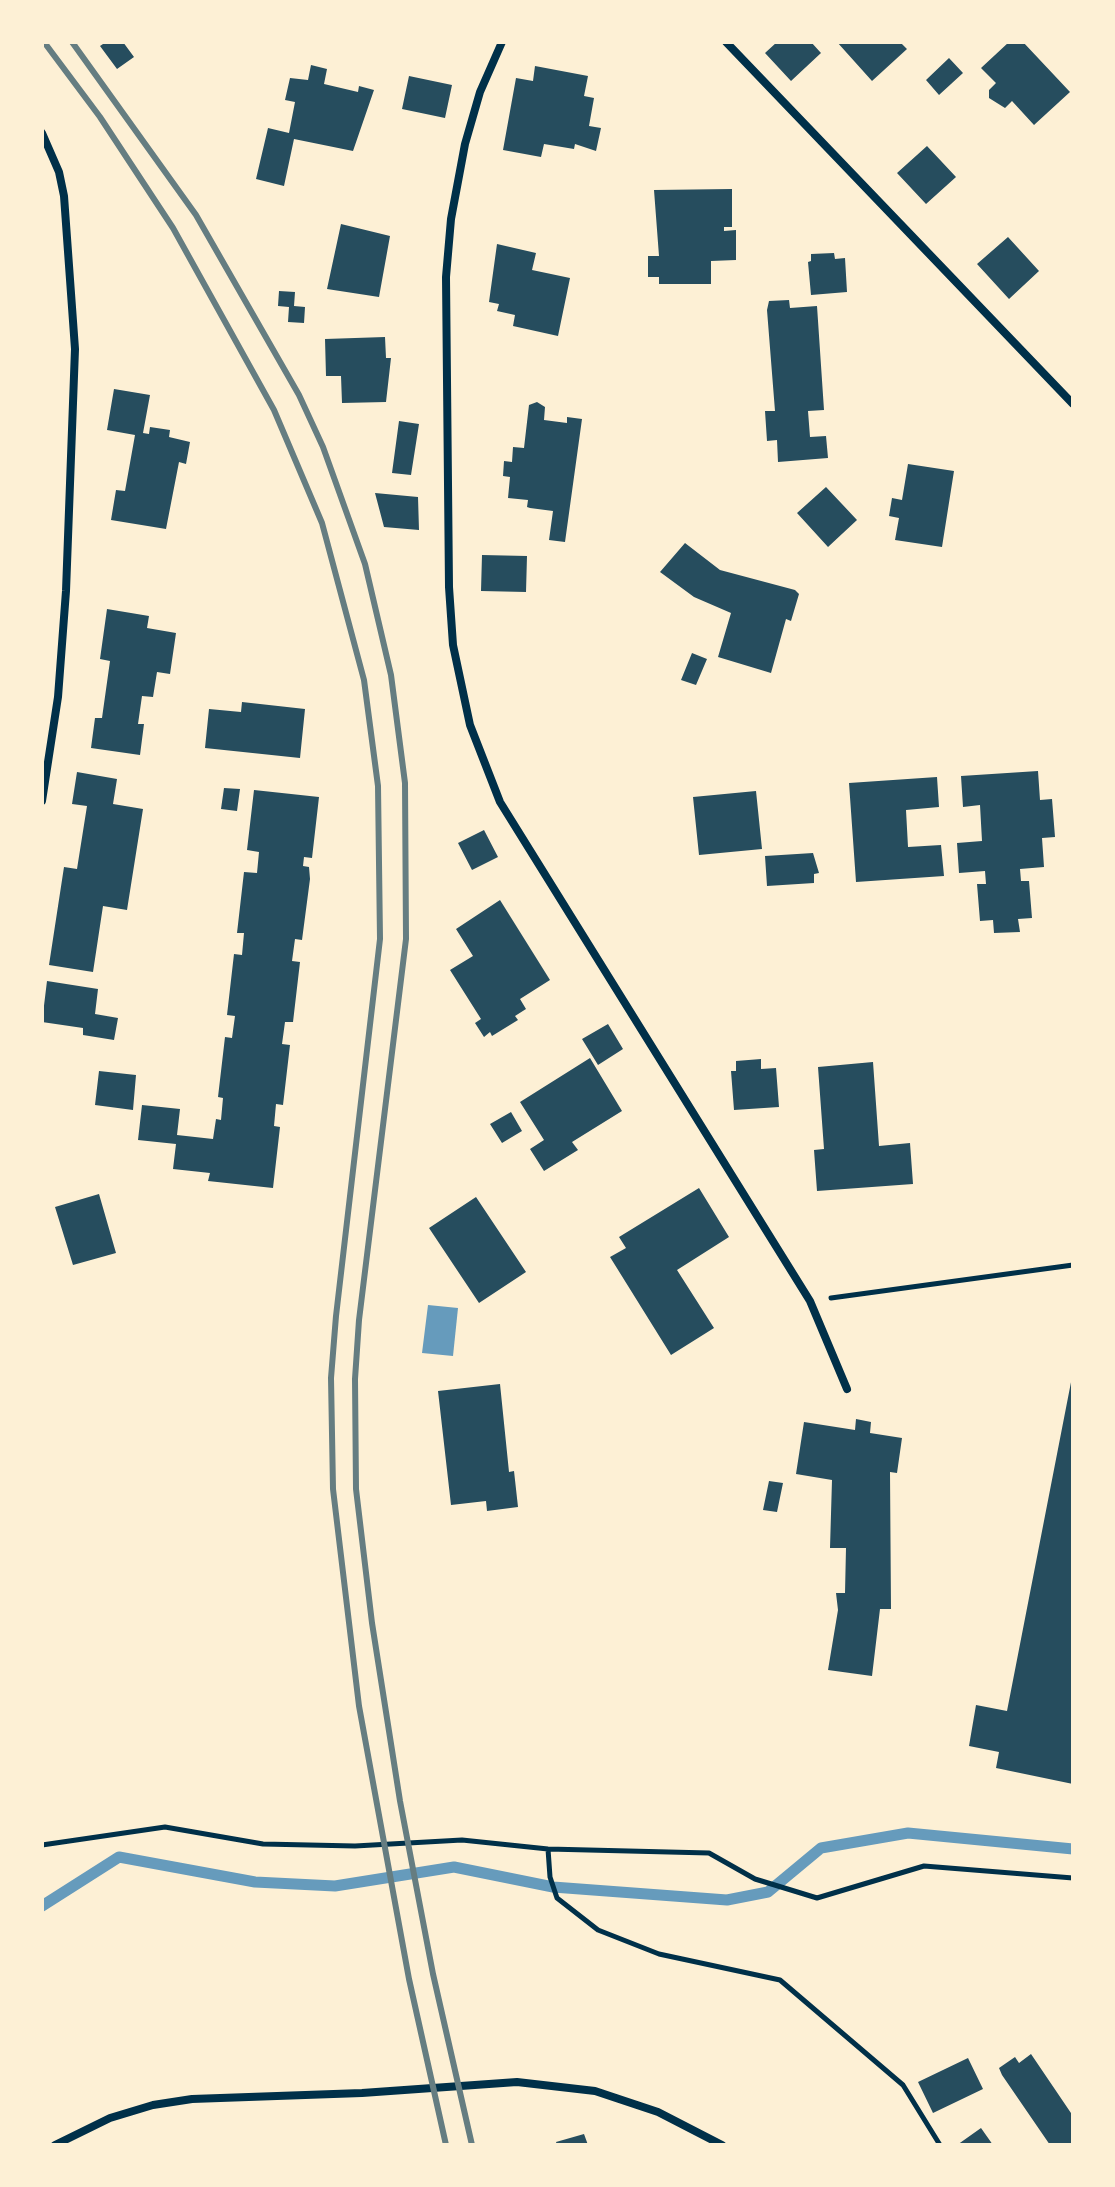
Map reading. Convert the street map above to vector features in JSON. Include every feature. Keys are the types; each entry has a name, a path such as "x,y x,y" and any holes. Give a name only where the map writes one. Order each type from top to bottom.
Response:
{"street":[{"path":"502,42 480,92 465,144 451,219 446,277 449,587 453,645 462,694 481,759 500,802 810,1301 847,1389"},
{"path":"726,42 1073,404"},
{"path":"42,133 59,172 64,196 75,349 66,591 58,697 42,801"},
{"path":"55,2145 110,2118 153,2105 192,2099 362,2093 517,2082 595,2091 658,2112 722,2145"}],"path":[{"path":"810,1301 1073,1265"},
{"path":"42,1845 165,1827 263,1844 355,1846 462,1840 548,1849 709,1853 755,1879 817,1898 924,1866 1073,1878"},
{"path":"548,1849 550,1877 557,1898 598,1930 659,1954 780,1980 903,2085 940,2145"}],"water":[{"path":"428,1305 458,1308 453,1356 422,1353"}],"building":[{"path":"106,42 123,42 134,57 117,69 100,46"},
{"path":"777,42 811,42 821,53 791,81 765,53"},
{"path":"837,42 900,42 907,49 872,81"},
{"path":"1009,42 1023,42 1070,92 1034,125 1012,101 1005,108 989,98 989,90 996,83 981,68"},
{"path":"949,58 963,73 939,95 926,80"},
{"path":"311,65 327,69 324,84 358,92 359,86 374,90 353,151 294,139 284,186 256,179 268,128 289,133 295,102 285,100 290,78 308,80"},
{"path":"535,66 588,76 584,96 594,98 589,126 601,128 596,151 575,144 574,149 544,144 541,157 503,150 516,78 533,81"},
{"path":"409,76 452,85 445,118 402,109"},
{"path":"927,146 956,177 926,204 897,173"},
{"path":"732,189 732,227 724,227 724,231 736,230 736,260 711,261 711,284 659,284 659,277 648,277 648,256 659,256 654,190"},
{"path":"341,224 390,236 379,297 327,289"},
{"path":"1008,237 1039,271 1009,299 977,264"},
{"path":"497,244 536,253 532,270 570,278 558,336 513,326 515,315 497,311 499,304 489,302"},
{"path":"834,253 835,259 845,258 847,292 811,295 808,262 811,261 811,254"},
{"path":"279,291 295,292 294,306 305,307 304,323 288,322 289,307 278,306"},
{"path":"789,300 790,308 817,306 824,410 808,411 810,437 826,436 828,458 778,462 777,440 767,441 765,411 775,411 767,310 769,301"},
{"path":"385,337 386,358 391,358 386,402 342,403 341,376 326,376 325,339"},
{"path":"114,389 150,395 143,433 149,434 150,427 170,430 169,437 190,442 186,464 179,462 166,529 111,520 116,490 125,491 135,435 107,430"},
{"path":"537,402 545,407 544,420 567,423 567,417 582,419 565,542 549,540 553,511 527,507 528,500 508,498 510,477 503,476 504,461 512,462 513,447 524,448 529,405"},
{"path":"399,421 419,424 411,475 392,473"},
{"path":"908,464 954,471 942,547 895,540 899,518 889,516 892,498 902,500"},
{"path":"826,487 857,520 828,547 797,513"},
{"path":"375,493 418,497 419,530 384,527"},
{"path":"685,543 720,570 795,590 799,594 791,621 786,619 771,673 718,657 731,613 694,597 660,572"},
{"path":"482,555 527,556 526,592 481,591"},
{"path":"107,609 149,616 147,628 176,633 170,674 157,672 153,697 142,696 138,724 144,724 140,755 91,748 95,718 102,718 110,661 100,659"},
{"path":"692,653 707,659 696,685 681,680"},
{"path":"242,702 305,709 300,758 205,748 209,709 241,712"},
{"path":"1038,771 1040,800 1052,799 1055,837 1042,838 1044,867 1020,869 1021,881 1029,881 1032,918 1018,919 1020,932 994,933 993,920 980,921 977,884 986,884 985,871 959,873 957,843 982,841 980,805 963,807 961,776"},
{"path":"77,772 117,779 113,804 143,809 127,910 103,906 93,972 49,965 64,867 77,869 87,806 72,804"},
{"path":"937,777 939,807 906,810 908,847 941,845 944,876 856,882 849,783"},
{"path":"224,788 240,789 237,811 221,809"},
{"path":"254,790 319,797 312,858 304,857 303,866 309,867 310,879 302,940 295,939 292,961 300,962 293,1022 285,1022 282,1044 290,1045 283,1105 276,1104 274,1126 280,1127 273,1188 208,1181 210,1173 173,1169 176,1144 138,1140 142,1105 180,1109 177,1135 213,1139 216,1119 221,1120 223,1098 218,1097 225,1037 232,1038 235,1016 227,1015 234,954 242,955 244,933 237,933 244,872 257,873 259,852 247,850"},
{"path":"756,791 762,849 699,855 693,797"},
{"path":"484,830 498,857 472,870 458,843"},
{"path":"813,853 819,873 814,874 814,883 767,886 765,856"},
{"path":"500,900 550,980 520,999 526,1009 515,1016 518,1020 492,1036 490,1032 484,1037 475,1023 481,1019 450,970 473,956 456,929"},
{"path":"47,981 98,989 95,1014 118,1018 114,1040 83,1035 83,1028 42,1022"},
{"path":"608,1024 623,1049 598,1065 582,1039"},
{"path":"590,1058 622,1111 572,1142 578,1150 544,1171 530,1149 544,1140 520,1102"},
{"path":"761,1059 761,1069 776,1068 779,1107 734,1110 731,1071 736,1071 736,1061"},
{"path":"873,1062 879,1146 910,1143 913,1184 817,1191 814,1150 824,1149 818,1067"},
{"path":"99,1071 136,1075 133,1110 95,1105"},
{"path":"511,1112 522,1131 502,1143 490,1124"},
{"path":"699,1188 729,1237 677,1270 714,1328 671,1355 610,1257 626,1248 619,1237"},
{"path":"99,1194 116,1253 73,1265 55,1207"},
{"path":"476,1197 526,1272 479,1303 429,1228"},
{"path":"1072,1377 1073,1784 996,1768 999,1752 969,1746 976,1705 1007,1711"},
{"path":"500,1384 509,1472 514,1471 518,1507 487,1511 486,1501 451,1505 438,1391"},
{"path":"856,1419 871,1422 870,1433 902,1438 897,1473 890,1472 891,1609 880,1609 872,1676 828,1670 838,1610 836,1593 845,1593 846,1548 830,1548 832,1480 796,1474 804,1422 855,1430"},
{"path":"769,1481 783,1483 777,1512 763,1510"},
{"path":"1031,2054 1073,2116 1073,2145 1050,2145 1002,2075 999,2068 1015,2057 1019,2063"},
{"path":"968,2058 983,2089 933,2113 918,2082"},
{"path":"981,2128 993,2145 957,2145"},
{"path":"584,2134 588,2145 557,2145 556,2142"}],"waterway":[{"path":"42,1906 119,1857 255,1882 335,1886 454,1867 553,1887 727,1900 768,1892 821,1848 908,1833 1073,1849"}],"railway":[{"path":"44,42 100,117 173,228 274,410 322,523 364,680 378,786 380,939 336,1316 331,1378 333,1489 359,1706 409,1979 446,2145"},
{"path":"72,42 196,215 299,395 323,447 365,564 391,675 405,783 406,939 359,1320 355,1379 356,1489 372,1623 400,1801 433,1974 472,2145"}]}
